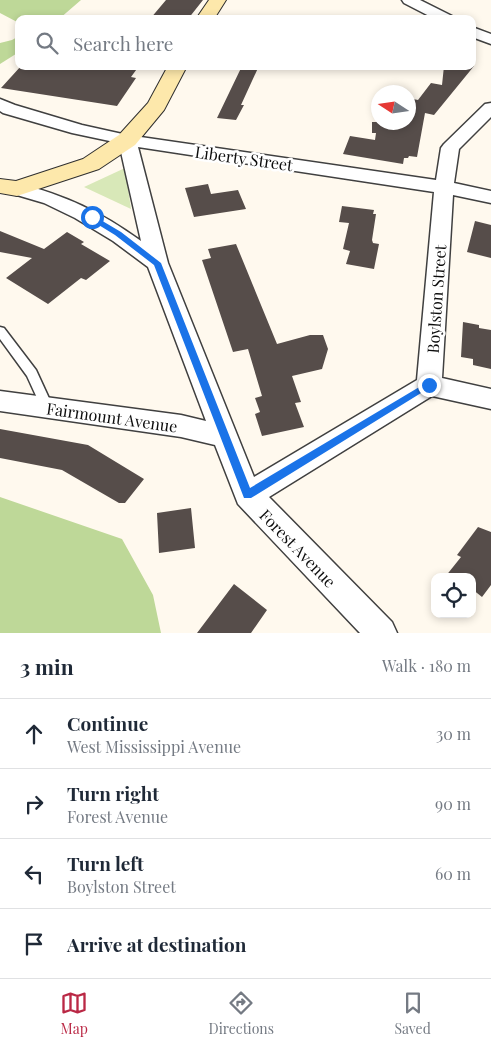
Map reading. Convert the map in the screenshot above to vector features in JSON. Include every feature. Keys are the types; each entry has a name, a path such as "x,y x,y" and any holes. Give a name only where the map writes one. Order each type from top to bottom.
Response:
{"street":[{"path":"208,15 218,0"},
{"path":"409,0 439,15"},
{"path":"476,33 491,40"},
{"path":"8,188 91,164 127,140 157,106 176,70"},
{"name":"Liberty Street","path":"0,104 10,109 78,129 127,140 444,187 491,197"},
{"name":"Boylston Street","path":"429,385 444,187 450,148 491,108"},
{"name":"Forest Avenue","path":"127,140 157,263 223,436 248,495 381,633"},
{"path":"8,188 53,199 92,217 157,263"},
{"path":"248,495 429,385 491,399"},
{"name":"Fairmount Avenue","path":"0,401 180,426 223,436"}],"lane":[{"path":"0,331 32,373 47,407"}],"green space":[{"path":"0,0 81,0 64,15 15,15 15,21 0,13"},
{"path":"15,38 15,55 0,64 0,43"},
{"path":"125,168 131,209 84,187"},
{"path":"0,497 122,539 153,595 161,633 0,633"}],"building":[{"path":"166,0 203,0 191,15 153,15"},
{"path":"17,70 136,70 131,77 136,78 117,106 1,88"},
{"path":"240,70 257,70 241,105 244,105 236,120 217,118"},
{"path":"444,70 471,70 434,115 425,113 417,157 409,156 404,158 403,164 343,154 350,136 375,140 376,133 372,133 372,130 416,130 416,100 418,100 431,83 442,85"},
{"path":"208,184 211,194 238,190 246,209 194,217 185,188"},
{"path":"342,206 374,210 373,214 376,214 372,240 373,243 379,244 374,269 346,264 350,251 343,249 349,223 339,222"},
{"path":"475,221 491,225 491,258 467,252"},
{"path":"0,231 44,249 67,232 84,242 81,244 110,261 86,280 81,278 48,304 6,278 32,258 0,252"},
{"path":"236,244 277,344 310,335 323,335 328,349 322,369 292,376 301,402 295,403 304,427 262,436 255,414 260,412 255,398 262,396 248,349 233,352 202,260 211,258 208,249"},
{"path":"463,322 479,325 479,328 491,330 491,369 473,365 473,359 461,357"},
{"path":"0,429 88,445 144,479 125,503 119,503 62,470 0,458"},
{"path":"191,508 195,548 159,553 157,513"},
{"path":"478,527 491,532 491,585 482,597 476,592 476,573 448,573 461,557 457,555"},
{"path":"234,584 267,610 251,633 197,633"}],"route":[{"path":"92,217 157,263 223,436 248,495 429,385"}]}
